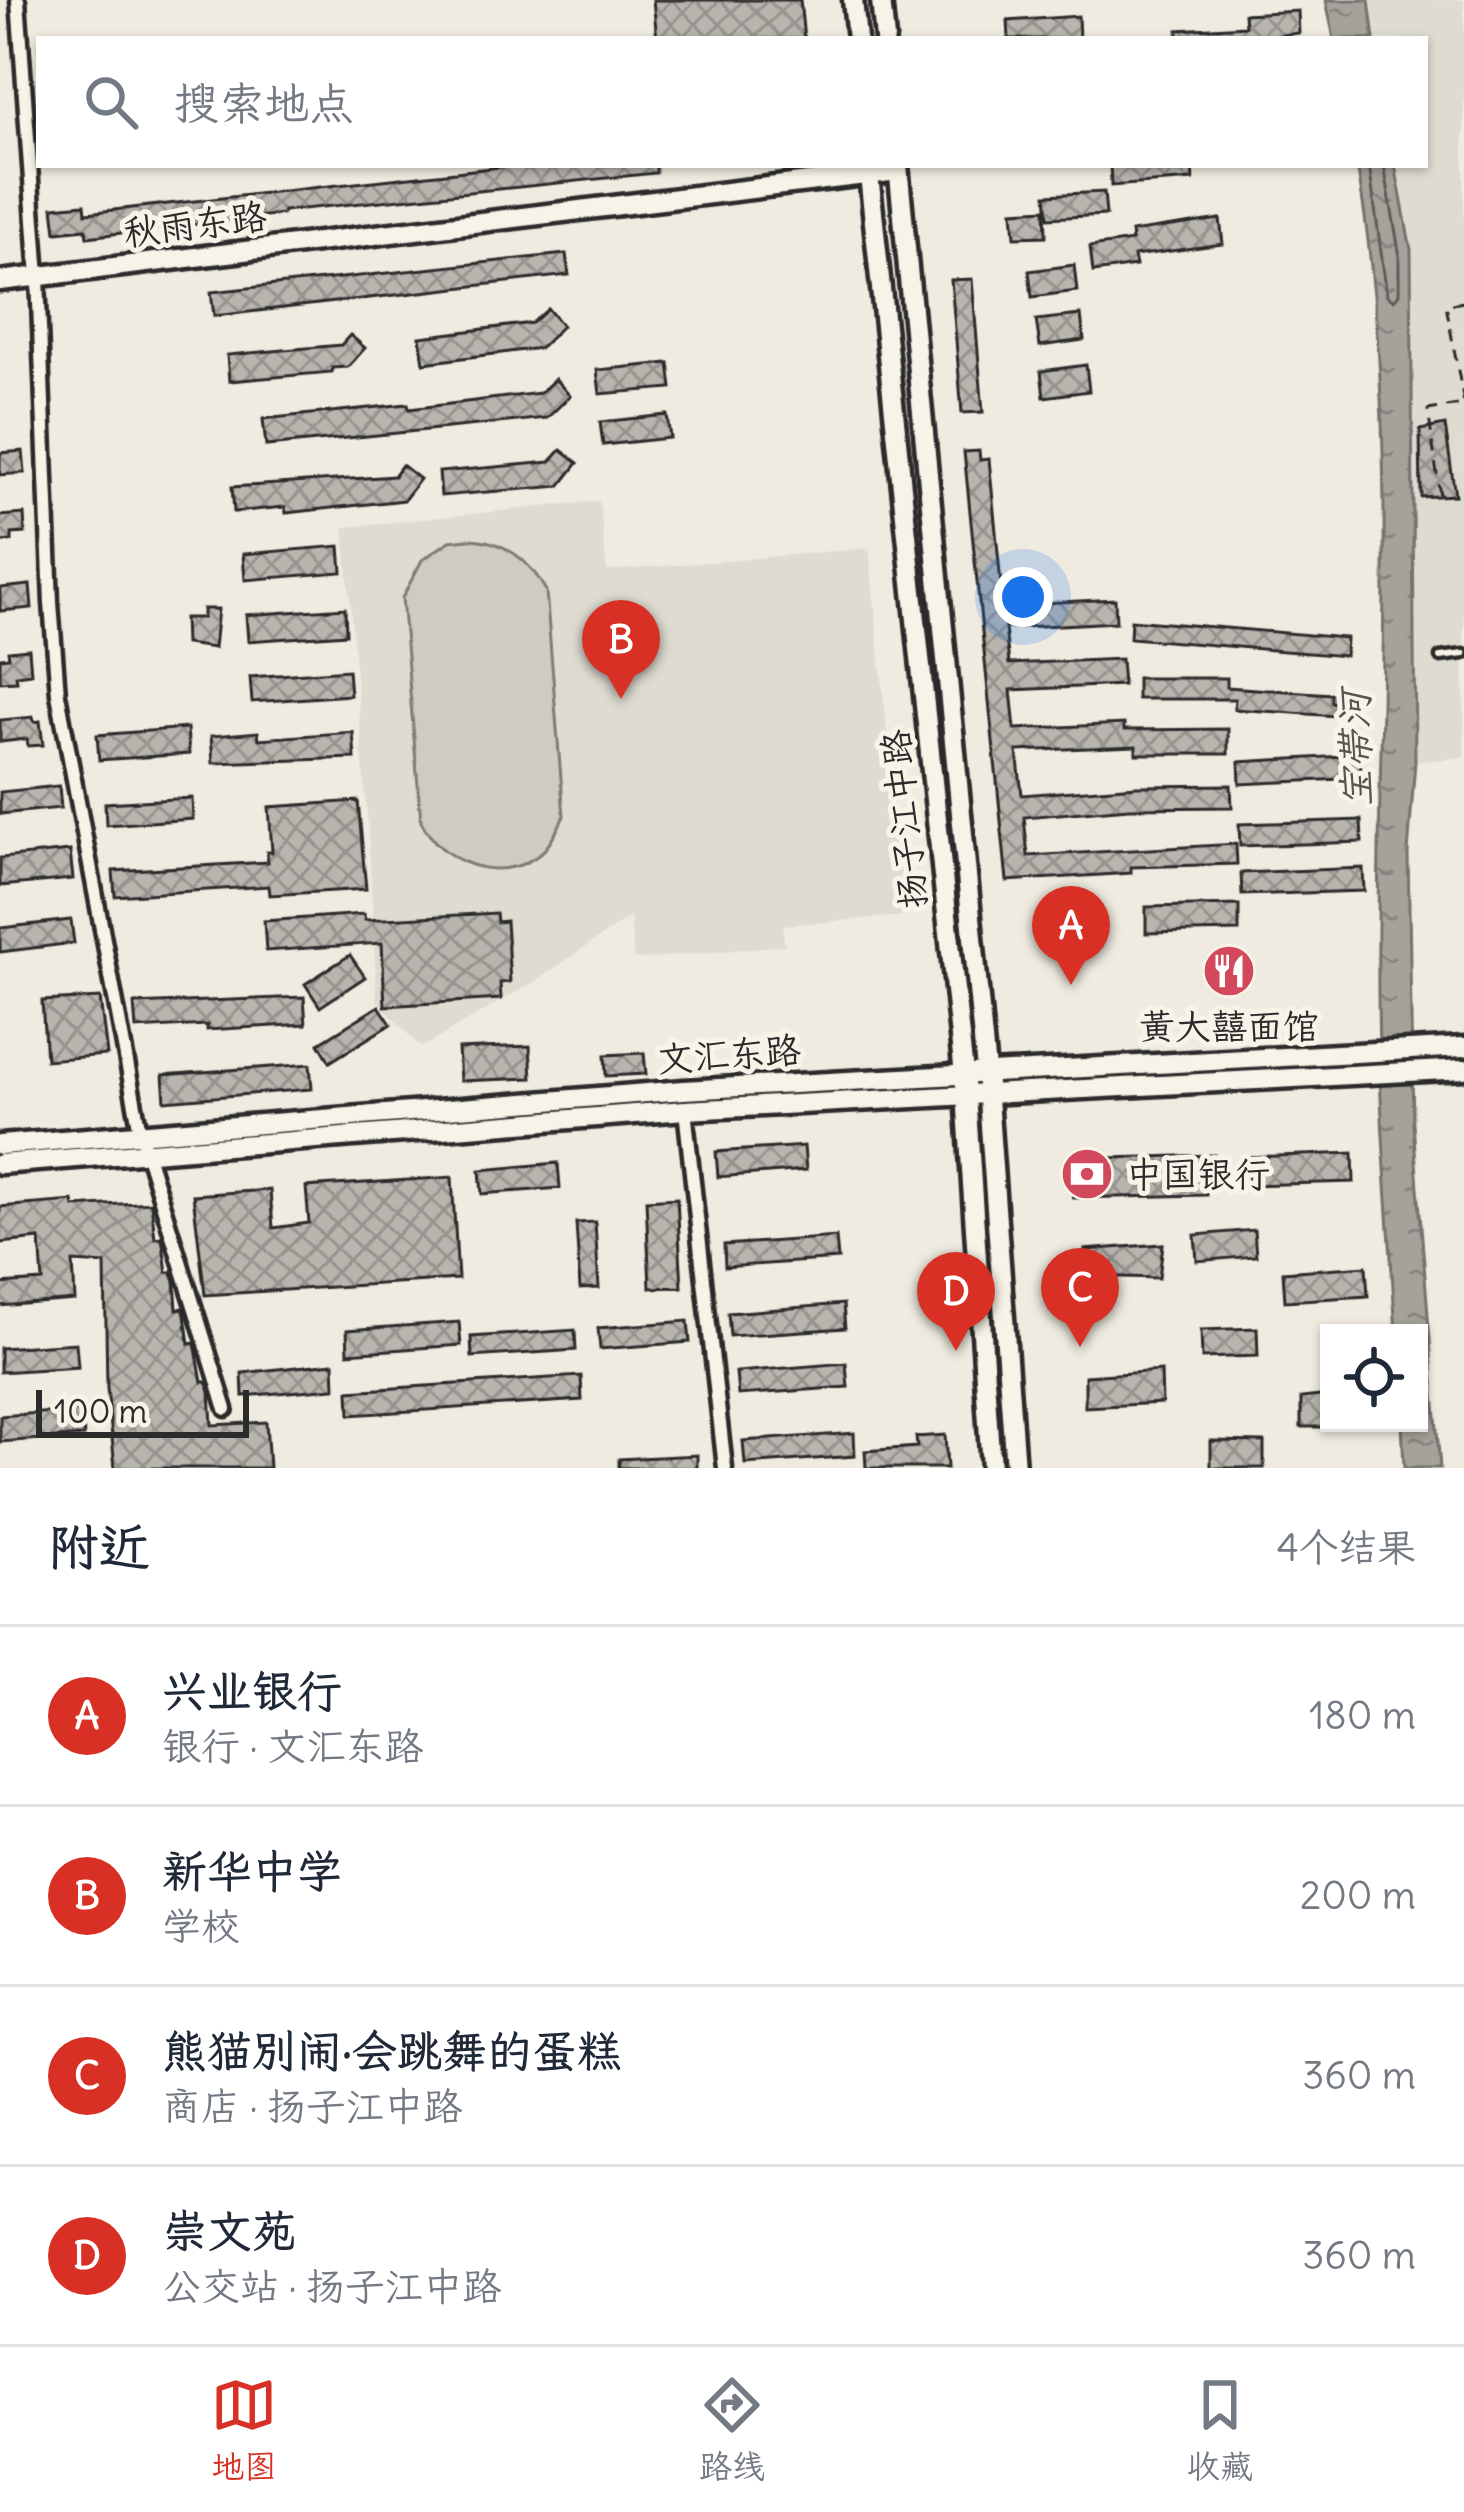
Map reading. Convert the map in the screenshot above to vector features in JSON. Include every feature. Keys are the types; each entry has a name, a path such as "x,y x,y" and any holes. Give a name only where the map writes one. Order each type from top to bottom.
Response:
{"main road":[{"path":"854,0 857,36"},
{"path":"881,0 885,36"},
{"name":"秋雨东路","path":"0,281 898,168"},
{"name":"扬子江中路","path":"898,168 988,1093 1015,1468"},
{"name":"扬子江中路","path":"868,170 964,1072 991,1468"},
{"name":"文汇东路","path":"0,1164 143,1141 964,1072 1464,1048"},
{"name":"文汇东路","path":"0,1145 1464,1069"}],"street":[{"path":"18,0 38,277 58,694 143,1141 226,1409"},
{"path":"685,1110 725,1468"}],"lane":[{"path":"1440,657 1464,654"}],"path":[{"path":"1440,496 1428,410 1464,403 1446,305 1464,302"}],"shaded area":[{"path":"1369,0 1464,0 1464,757 1415,762 1411,250 1396,168 1428,168 1428,36 1374,36"},
{"path":"599,501 607,571 869,548 905,916 783,925 784,945 634,960 630,917 534,982 421,1048 377,1000 344,527"},
{"path":"467,539 514,553 546,591 564,816 542,852 505,869 456,858 421,821 402,598 422,560 450,541"}],"water":[{"path":"1326,0 1369,0 1374,36 1333,36"},
{"path":"1357,168 1396,168 1411,250 1415,762 1408,853 1413,1123 1440,1468 1404,1468 1402,1432 1428,1432 1428,1324 1395,1324 1382,1124 1378,894 1384,476 1380,372"}],"building":[{"path":"653,0 800,0 804,36 657,36"},
{"path":"1298,11 1299,33 1178,36 1178,30 1245,26 1244,14"},
{"path":"1078,16 1079,36 1009,36 1008,21"},
{"path":"491,168 656,168 656,173 283,211 87,237 86,229 56,232 53,207 85,204 86,213"},
{"path":"1110,168 1192,168 1193,180 1111,186"},
{"path":"1104,192 1106,215 1048,218 1046,195"},
{"path":"1045,209 1046,236 1015,237 1013,211"},
{"path":"1220,219 1223,244 1134,256 1136,266 1093,272 1090,247 1132,241 1131,232"},
{"path":"566,254 569,275 214,316 211,292"},
{"path":"1074,265 1077,291 1032,297 1029,271"},
{"path":"972,279 983,412 962,413 951,280"},
{"path":"548,309 562,326 540,348 424,363 420,337 532,323"},
{"path":"1081,315 1084,340 1040,346 1036,320"},
{"path":"350,335 365,348 348,367 229,381 227,355 341,345"},
{"path":"669,363 672,388 600,394 597,370"},
{"path":"1086,365 1089,391 1044,397 1041,371"},
{"path":"555,379 570,396 547,418 266,446 263,419 408,404 409,409 540,393"},
{"path":"667,415 670,438 603,445 600,422"},
{"path":"1445,425 1455,495 1421,497 1420,430"},
{"path":"561,450 578,463 560,486 441,496 439,472 550,462"},
{"path":"23,451 25,473 0,475 0,453"},
{"path":"979,451 980,460 989,459 1003,605 1115,599 1116,622 1005,628 1009,664 1121,659 1123,685 1011,690 1015,729 1124,724 1124,730 1228,729 1228,754 1136,754 1136,746 1017,751 1022,795 1231,785 1232,807 1129,808 1024,817 1028,856 1236,844 1237,864 1131,867 1131,873 1007,881 964,452"},
{"path":"402,465 420,479 404,500 286,513 285,507 234,512 232,487 394,476"},
{"path":"24,514 25,533 0,542 0,516"},
{"path":"340,546 342,572 245,580 243,554"},
{"path":"30,585 32,608 0,611 0,588"},
{"path":"345,608 346,634 248,641 246,615"},
{"path":"203,609 218,609 214,648 185,644 184,618 203,618"},
{"path":"1131,620 1346,638 1345,656 1130,638"},
{"path":"29,649 31,673 16,675 17,681 0,682 0,658 9,657 8,651"},
{"path":"348,670 350,695 252,702 250,677"},
{"path":"1137,678 1227,678 1227,687 1331,694 1335,716 1234,709 1235,699 1137,699"},
{"path":"33,717 34,722 40,721 43,745 28,746 27,739 0,742 0,720"},
{"path":"187,728 189,754 99,760 97,735"},
{"path":"258,732 259,739 353,732 355,758 213,763 211,736"},
{"path":"1360,755 1361,778 1240,784 1239,762"},
{"path":"59,786 61,808 0,814 0,792"},
{"path":"192,798 193,819 106,825 105,803"},
{"path":"358,801 366,889 270,895 269,886 115,896 113,871 268,862 267,852 272,852 269,807"},
{"path":"1361,820 1362,842 1240,846 1239,824"},
{"path":"70,851 73,879 0,886 0,858"},
{"path":"1363,868 1364,891 1242,895 1241,873"},
{"path":"1239,905 1239,931 1146,933 1146,907"},
{"path":"496,913 497,922 506,921 510,982 500,983 501,999 385,1006 382,943 266,951 264,921"},
{"path":"71,920 74,943 0,952 0,928"},
{"path":"350,955 365,977 320,1007 305,984"},
{"path":"304,997 306,1024 136,1029 134,1004"},
{"path":"100,998 107,1055 46,1060 42,1001"},
{"path":"379,1006 391,1024 330,1062 319,1043"},
{"path":"530,1046 532,1078 460,1081 458,1049"},
{"path":"644,1053 646,1074 606,1076 605,1055"},
{"path":"310,1064 312,1089 165,1101 163,1075"},
{"path":"804,1146 806,1170 718,1177 716,1152"},
{"path":"1353,1153 1354,1182 1249,1185 1248,1157"},
{"path":"1214,1155 1214,1185 1206,1185 1206,1195 1073,1198 1072,1159"},
{"path":"558,1163 560,1188 482,1194 480,1170"},
{"path":"452,1177 458,1279 205,1295 193,1195 270,1190 273,1228 309,1223 306,1187"},
{"path":"677,1198 682,1287 650,1288 646,1200"},
{"path":"73,1201 74,1207 151,1202 155,1238 162,1237 167,1272 172,1272 175,1281 177,1309 184,1308 189,1344 195,1343 202,1382 207,1382 210,1392 212,1425 266,1422 269,1468 115,1468 107,1388 105,1264 73,1262 75,1300 0,1306 0,1284 43,1281 40,1239 0,1243 0,1207"},
{"path":"595,1222 599,1288 580,1289 576,1223"},
{"path":"1254,1230 1256,1256 1197,1261 1195,1235"},
{"path":"836,1237 838,1259 725,1267 724,1245"},
{"path":"1163,1244 1159,1278 1085,1276 1085,1250"},
{"path":"1366,1266 1368,1296 1285,1301 1283,1272"},
{"path":"843,1304 845,1328 730,1336 728,1313"},
{"path":"688,1321 690,1342 600,1349 598,1328"},
{"path":"459,1322 461,1345 348,1353 347,1330"},
{"path":"1257,1328 1258,1356 1202,1358 1201,1330"},
{"path":"575,1330 576,1350 472,1357 471,1337"},
{"path":"76,1343 78,1367 0,1372 0,1348"},
{"path":"334,1363 335,1388 243,1396 242,1373"},
{"path":"846,1363 848,1387 738,1395 736,1372"},
{"path":"1161,1371 1162,1403 1085,1407 1085,1376"},
{"path":"581,1376 582,1400 350,1415 349,1391"},
{"path":"1320,1396 1320,1427 1301,1427 1301,1398"},
{"path":"82,1410 84,1436 0,1442 0,1416"},
{"path":"854,1433 855,1456 745,1464 743,1441"},
{"path":"945,1435 947,1468 866,1468 865,1451 917,1447 916,1437"},
{"path":"1211,1441 1264,1442 1264,1468 1211,1468"},
{"path":"697,1455 697,1468 619,1468 619,1459"}],"place":[{"name":"新华中学","path":"621,699"},
{"name":"黄大囍面馆","path":"1229,971"},
{"name":"兴业银行","path":"1071,985"},
{"name":"中国银行","path":"1087,1174"},
{"name":"熊猫别闹·会跳舞的蛋糕","path":"1080,1347"},
{"name":"崇文苑","path":"956,1351"}],"water label":[{"name":"宝带河","path":"1355,749"}]}
